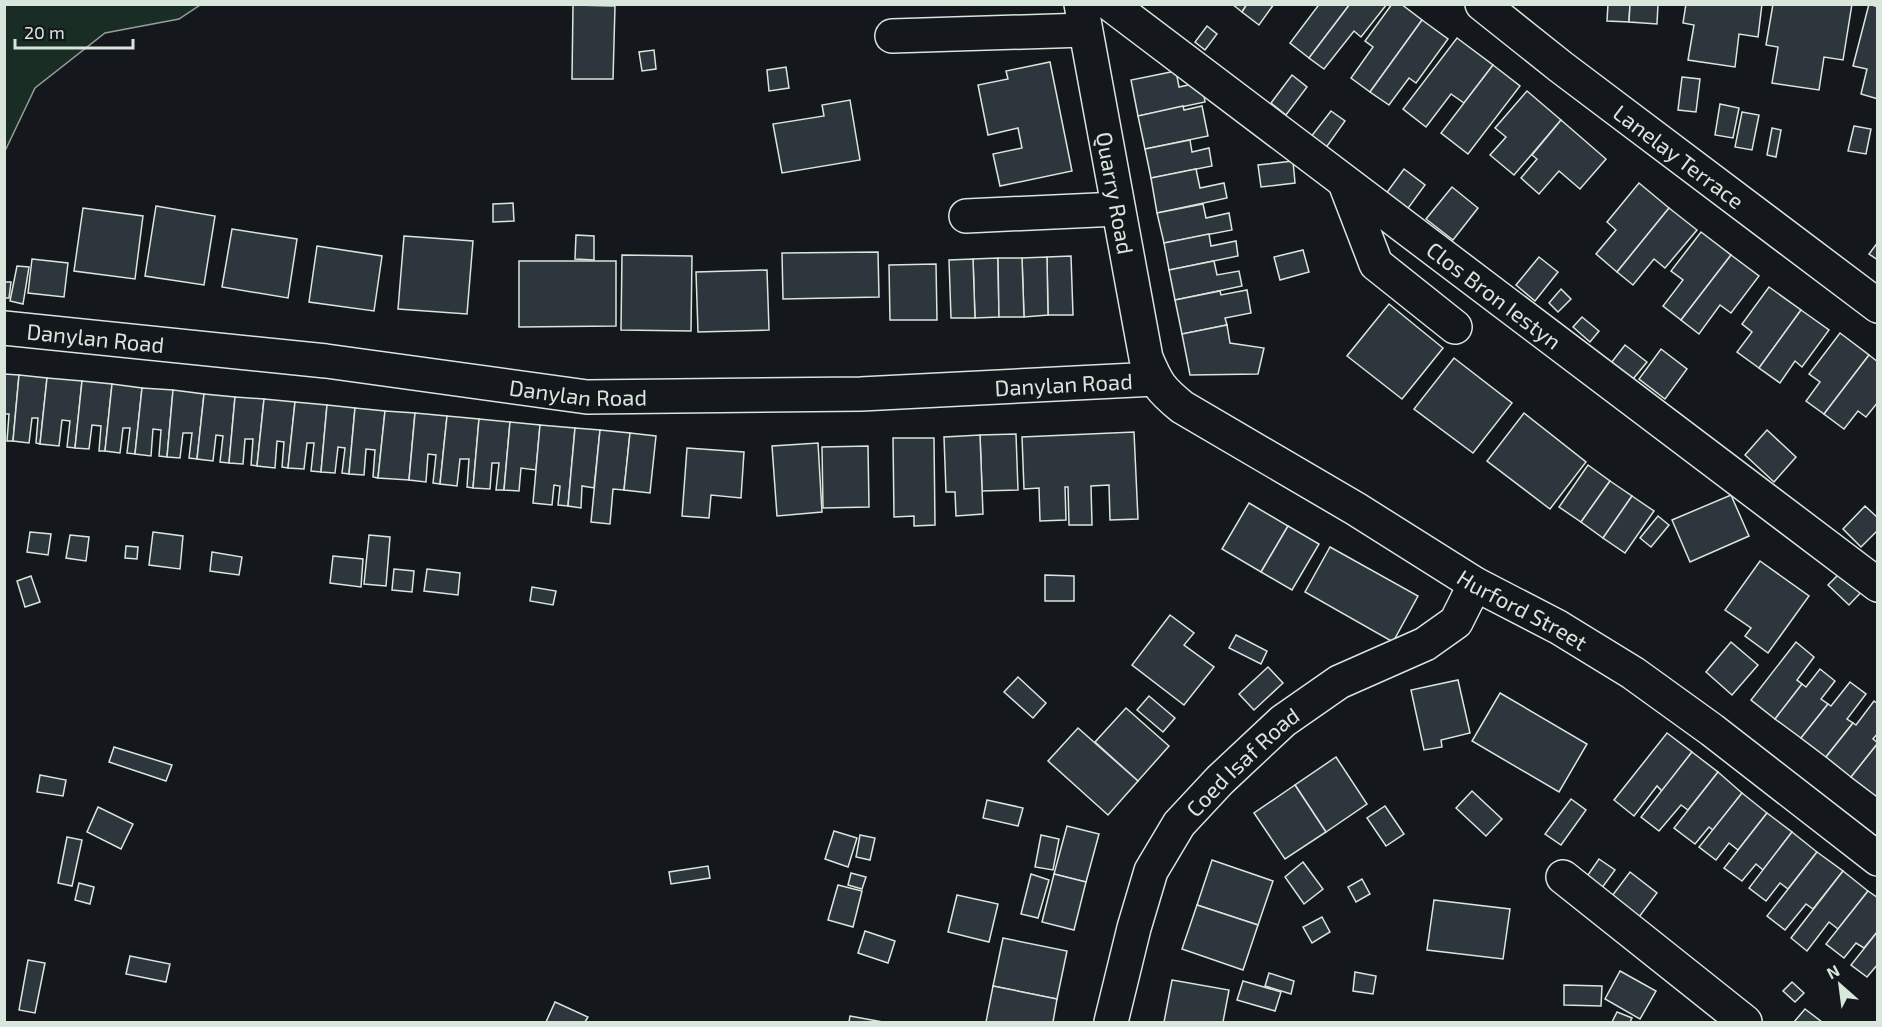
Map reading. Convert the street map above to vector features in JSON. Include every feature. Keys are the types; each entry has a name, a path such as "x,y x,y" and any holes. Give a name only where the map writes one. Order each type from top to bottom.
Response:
{"street":[{"name":"Clos Bron Iestyn","path":"1110,4 1878,585"},
{"name":"Lanelay Terrace","path":"1482,4 1561,67 1878,306"},
{"path":"892,36 1083,17"},
{"name":"Quarry Road","path":"1083,17 1146,357 1155,379"},
{"path":"1345,183 1376,264 1455,327"},
{"path":"966,216 1118,209"},
{"name":"Danylan Road","path":"4,328 326,362 587,397 861,394 1155,379"},
{"name":"Hurford Street","path":"1155,379 1163,392 1182,408 1347,503 1475,584 1558,627 1633,673 1712,730 1878,860"},
{"name":"Coed Isaf Road","path":"1111,1023 1134,928 1152,871 1179,824 1220,780 1283,721 1339,682 1425,644 1456,622 1475,584"},
{"path":"1563,877 1745,1023"}],"green space":[{"path":"5,4 200,5 179,19 105,33 35,88 5,151"}],"building":[{"path":"1232,4 1247,4 1242,12"},
{"path":"1247,4 1274,4 1259,25 1242,12"},
{"path":"1317,4 1350,4 1309,58 1290,43 1318,6"},
{"path":"1350,4 1387,4 1361,37 1354,31 1324,69 1309,58"},
{"path":"1392,4 1401,4 1422,20 1370,92 1351,78 1373,47 1365,41"},
{"path":"1608,4 1630,4 1629,22 1607,21"},
{"path":"1630,4 1658,4 1657,24 1629,22"},
{"path":"1686,4 1762,4 1758,37 1739,34 1735,67 1688,60 1694,25 1683,23"},
{"path":"1773,4 1852,4 1843,60 1824,57 1819,90 1772,83 1778,47 1766,45"},
{"path":"1869,4 1878,7 1878,99 1861,94 1867,69 1853,66"},
{"path":"573,5 615,6 613,79 572,79"},
{"path":"1422,20 1448,39 1416,83 1409,78 1389,105 1370,92"},
{"path":"1207,26 1217,34 1205,50 1195,42"},
{"path":"1457,38 1493,65 1464,103 1451,94 1426,127 1403,109"},
{"path":"654,50 656,69 642,71 639,52"},
{"path":"1050,62 1072,171 1000,186 993,154 1022,148 1018,128 988,135 978,85 1008,79 1006,71"},
{"path":"1493,65 1520,86 1468,154 1441,133"},
{"path":"786,67 789,88 769,91 767,70"},
{"path":"1176,71 1179,87 1202,82 1205,102 1138,116 1131,80"},
{"path":"1292,75 1307,87 1286,115 1271,103"},
{"path":"1682,77 1700,79 1696,112 1678,110"},
{"path":"1527,91 1561,120 1514,175 1490,155 1506,137 1495,128"},
{"path":"850,100 860,160 782,173 773,124 824,116 822,105"},
{"path":"1720,104 1739,108 1733,138 1715,135"},
{"path":"1183,106 1184,110 1202,106 1208,136 1145,149 1138,116"},
{"path":"1331,111 1345,121 1325,149 1310,138"},
{"path":"1742,112 1759,115 1752,150 1735,147"},
{"path":"1561,120 1606,159 1580,189 1559,171 1539,194 1521,178 1537,159 1532,155"},
{"path":"1854,126 1871,129 1866,154 1848,151"},
{"path":"1772,128 1781,130 1776,157 1767,155"},
{"path":"1190,140 1192,152 1209,148 1212,166 1151,178 1145,149"},
{"path":"1293,161 1295,183 1261,187 1258,165"},
{"path":"1196,169 1200,188 1224,183 1227,198 1157,213 1151,178"},
{"path":"1404,169 1425,185 1406,211 1385,195"},
{"path":"1639,183 1669,208 1617,272 1596,254 1616,230 1607,222"},
{"path":"1452,187 1478,208 1453,240 1426,219"},
{"path":"513,203 514,221 493,222 493,204"},
{"path":"1203,204 1206,218 1229,213 1232,230 1164,243 1157,213"},
{"path":"156,206 215,216 204,285 145,276"},
{"path":"83,208 143,216 135,279 74,271"},
{"path":"1669,208 1697,230 1665,268 1654,259 1633,285 1617,272"},
{"path":"232,229 297,239 288,298 222,287"},
{"path":"1701,232 1731,255 1681,320 1663,306 1683,280 1671,271"},
{"path":"1209,234 1211,246 1236,241 1238,256 1169,270 1164,243"},
{"path":"576,235 594,236 594,260 575,259"},
{"path":"404,236 473,241 467,314 398,309"},
{"path":"1878,242 1878,260 1869,254"},
{"path":"317,246 382,256 374,311 309,302"},
{"path":"1303,250 1309,272 1280,280 1274,257"},
{"path":"878,252 879,297 783,299 782,253"},
{"path":"622,255 692,256 691,331 621,330"},
{"path":"1731,255 1759,276 1731,313 1720,305 1699,334 1681,320"},
{"path":"1071,256 1073,315 1048,315 1047,257"},
{"path":"1047,257 1048,315 1024,317 1022,258"},
{"path":"1539,257 1558,272 1535,301 1516,285"},
{"path":"998,258 999,317 975,318 973,259"},
{"path":"998,258 1022,258 1024,317 999,317"},
{"path":"32,259 68,263 64,297 28,293"},
{"path":"973,259 975,318 951,318 949,260"},
{"path":"519,261 616,261 616,326 519,327"},
{"path":"1214,261 1217,275 1239,271 1242,286 1175,300 1169,270"},
{"path":"936,264 937,320 890,320 889,265"},
{"path":"17,266 29,267 23,304 10,301"},
{"path":"767,270 769,330 698,332 696,272"},
{"path":"4,282 11,282 9,298 4,298"},
{"path":"1769,287 1801,310 1759,368 1737,352 1752,332 1742,324"},
{"path":"1561,289 1571,299 1558,312 1549,303"},
{"path":"1247,290 1251,313 1225,318 1227,325 1182,334 1175,300 1220,291 1221,295"},
{"path":"1389,304 1443,348 1402,399 1347,356"},
{"path":"1801,310 1829,330 1802,367 1795,361 1780,383 1759,368"},
{"path":"1582,317 1599,331 1590,342 1573,327"},
{"path":"1227,325 1230,343 1264,348 1258,374 1190,375 1182,334"},
{"path":"1840,333 1869,355 1824,414 1806,401 1820,382 1809,374"},
{"path":"1625,345 1647,362 1633,379 1611,363"},
{"path":"1661,349 1687,369 1665,399 1639,379"},
{"path":"1869,355 1878,362 1878,402 1866,417 1858,411 1844,429 1824,414"},
{"path":"1454,358 1512,403 1473,453 1414,409"},
{"path":"4,374 19,375 13,441 7,441 9,414 4,414"},
{"path":"19,375 47,378 40,444 36,443 38,418 32,418 29,443 13,441"},
{"path":"47,378 82,381 75,448 67,447 70,421 62,420 59,446 40,444"},
{"path":"82,381 112,384 105,451 99,451 101,426 92,425 89,449 75,448"},
{"path":"112,384 142,388 135,454 127,453 130,428 123,428 120,453 105,451"},
{"path":"142,388 173,390 167,457 159,456 161,430 153,429 151,456 135,454"},
{"path":"173,390 204,394 197,459 189,458 192,433 183,433 180,458 167,457"},
{"path":"204,394 235,397 229,463 220,462 223,436 216,435 213,461 197,459"},
{"path":"235,397 264,399 257,466 251,465 253,439 245,439 243,464 229,463"},
{"path":"264,399 295,402 288,468 282,467 284,442 277,441 275,468 257,466"},
{"path":"295,402 327,405 321,472 311,471 314,443 307,443 304,469 288,468"},
{"path":"327,405 355,408 349,474 342,473 345,448 338,447 335,473 321,472"},
{"path":"355,408 385,411 378,478 373,477 375,450 366,449 364,475 349,474"},
{"path":"385,411 415,413 409,480 378,478"},
{"path":"415,413 447,416 440,484 433,483 436,455 428,454 426,482 409,480"},
{"path":"1524,413 1586,462 1550,509 1487,461"},
{"path":"447,416 479,419 473,488 467,487 469,459 460,459 457,486 440,484"},
{"path":"479,419 510,422 504,490 496,490 499,463 492,463 490,489 473,488"},
{"path":"510,422 540,425 536,470 521,468 519,491 504,490"},
{"path":"540,425 575,428 568,506 558,505 560,486 554,485 552,505 533,503"},
{"path":"575,428 600,430 594,488 582,486 581,508 568,506"},
{"path":"600,430 630,433 624,490 613,489 610,524 591,522"},
{"path":"1767,430 1796,457 1774,482 1745,455"},
{"path":"1134,432 1138,519 1110,520 1109,485 1091,486 1092,525 1069,525 1068,487 1065,487 1066,520 1040,521 1039,488 1024,489 1022,437"},
{"path":"630,433 656,436 650,493 624,490"},
{"path":"1016,434 1018,490 982,491 980,435"},
{"path":"980,435 983,514 956,516 955,492 946,492 944,437"},
{"path":"893,438 934,438 935,525 914,526 914,516 894,517"},
{"path":"818,443 822,512 777,516 772,446"},
{"path":"868,446 869,507 823,508 822,447"},
{"path":"687,448 744,452 741,498 711,495 709,518 682,516"},
{"path":"1588,465 1610,481 1581,522 1559,507"},
{"path":"1610,481 1632,496 1603,538 1581,522"},
{"path":"1731,495 1749,536 1690,562 1672,520"},
{"path":"1632,496 1654,511 1625,553 1603,538"},
{"path":"1249,503 1288,526 1261,572 1222,549"},
{"path":"1865,506 1878,518 1878,530 1861,547 1843,529"},
{"path":"1658,516 1669,525 1651,547 1640,538"},
{"path":"1288,526 1319,544 1292,590 1261,572"},
{"path":"30,532 51,534 48,555 27,552"},
{"path":"153,532 183,536 180,569 149,565"},
{"path":"70,535 89,537 86,561 66,558"},
{"path":"369,535 390,537 386,586 364,584"},
{"path":"126,546 138,547 137,559 125,558"},
{"path":"1330,547 1418,596 1393,642 1305,592"},
{"path":"212,552 242,557 239,575 210,571"},
{"path":"333,556 363,559 361,587 330,583"},
{"path":"1760,561 1809,596 1768,653 1745,636 1751,628 1725,610"},
{"path":"1848,565 1868,585 1849,605 1828,585"},
{"path":"394,569 414,571 412,592 392,590"},
{"path":"427,569 460,573 458,595 424,591"},
{"path":"1045,575 1074,576 1074,601 1045,601"},
{"path":"31,576 40,602 25,607 17,581"},
{"path":"532,587 556,591 553,605 530,601"},
{"path":"1170,615 1194,633 1184,645 1214,667 1184,705 1132,665"},
{"path":"1236,635 1267,651 1261,664 1229,648"},
{"path":"1731,642 1758,665 1732,695 1706,672"},
{"path":"1796,642 1814,657 1797,680 1802,684 1775,719 1751,700"},
{"path":"1268,667 1283,683 1254,710 1239,694"},
{"path":"1820,669 1835,681 1821,699 1828,704 1801,738 1775,719 1802,684 1806,687"},
{"path":"1018,677 1046,703 1033,718 1004,692"},
{"path":"1458,680 1470,733 1441,740 1442,747 1424,750 1411,690"},
{"path":"1850,682 1866,694 1847,719 1853,723 1826,757 1801,738 1828,704 1831,706"},
{"path":"1500,693 1587,744 1559,792 1472,741"},
{"path":"1149,696 1175,718 1163,732 1137,710"},
{"path":"1874,701 1878,704 1878,733 1873,739 1878,743 1851,777 1826,757 1853,723 1856,725"},
{"path":"1126,708 1169,746 1138,781 1095,742"},
{"path":"1078,728 1138,781 1108,815 1048,761"},
{"path":"1667,733 1692,752 1662,791 1657,786 1634,816 1614,800"},
{"path":"1878,743 1878,794 1876,796 1851,777"},
{"path":"114,747 172,765 166,781 109,762"},
{"path":"1692,752 1718,772 1688,810 1681,805 1659,831 1641,817"},
{"path":"1336,757 1367,804 1326,832 1295,785"},
{"path":"1718,772 1742,793 1713,830 1709,827 1695,844 1674,828"},
{"path":"40,775 66,780 63,796 37,792"},
{"path":"1295,785 1326,832 1285,859 1254,813"},
{"path":"1472,791 1502,819 1486,836 1456,808"},
{"path":"1742,793 1767,813 1738,850 1729,843 1716,860 1699,847"},
{"path":"1571,799 1586,810 1561,845 1545,834"},
{"path":"987,800 1023,808 1018,826 983,818"},
{"path":"1385,806 1404,834 1386,846 1367,818"},
{"path":"98,807 133,824 121,849 87,832"},
{"path":"1767,813 1792,832 1763,870 1756,864 1742,881 1724,868"},
{"path":"1067,826 1099,834 1086,882 1054,874"},
{"path":"834,831 857,838 848,867 825,859"},
{"path":"1792,832 1817,852 1788,889 1780,883 1766,901 1749,888"},
{"path":"860,835 875,838 870,860 856,857"},
{"path":"1041,835 1059,839 1053,870 1035,867"},
{"path":"67,837 82,840 72,886 58,883"},
{"path":"1817,852 1843,871 1813,909 1806,904 1785,930 1767,916"},
{"path":"1599,859 1615,870 1596,896 1581,885"},
{"path":"1212,860 1273,881 1258,925 1197,905"},
{"path":"1303,862 1323,889 1304,904 1285,877"},
{"path":"708,866 710,878 671,884 669,872"},
{"path":"1843,871 1868,891 1838,929 1829,922 1807,951 1791,938"},
{"path":"1630,872 1657,893 1633,925 1606,904"},
{"path":"851,873 866,877 862,889 848,885"},
{"path":"1031,874 1049,880 1038,918 1021,914"},
{"path":"1054,874 1086,882 1074,930 1042,922"},
{"path":"1362,879 1370,894 1356,902 1348,887"},
{"path":"79,883 94,887 90,904 75,900"},
{"path":"838,885 862,891 853,927 828,920"},
{"path":"1868,891 1878,898 1878,931 1864,948 1856,943 1844,958 1826,944"},
{"path":"957,895 998,904 989,942 948,932"},
{"path":"1434,900 1510,909 1503,959 1427,950"},
{"path":"1197,905 1258,925 1243,970 1182,949"},
{"path":"1322,917 1330,932 1312,943 1303,927"},
{"path":"865,931 895,941 888,963 858,953"},
{"path":"1878,931 1878,964 1867,977 1851,965"},
{"path":"1003,938 1067,951 1057,999 993,986"},
{"path":"130,956 170,964 166,982 126,974"},
{"path":"28,960 45,963 35,1013 19,1010"},
{"path":"1620,971 1656,991 1640,1019 1605,999"},
{"path":"1355,972 1376,976 1373,994 1353,991"},
{"path":"1269,973 1294,981 1291,994 1265,986"},
{"path":"1172,980 1229,990 1223,1022 1164,1022"},
{"path":"1243,981 1281,992 1275,1011 1237,1000"},
{"path":"1792,982 1804,993 1795,1002 1783,991"},
{"path":"1564,985 1602,986 1601,1006 1564,1005"},
{"path":"993,986 1057,999 1053,1022 986,1022"},
{"path":"555,1002 588,1017 585,1022 546,1022"},
{"path":"1805,1009 1822,1022 1794,1022"},
{"path":"1617,1012 1632,1018 1630,1022 1612,1022"},
{"path":"850,1016 883,1022 849,1022"}]}
